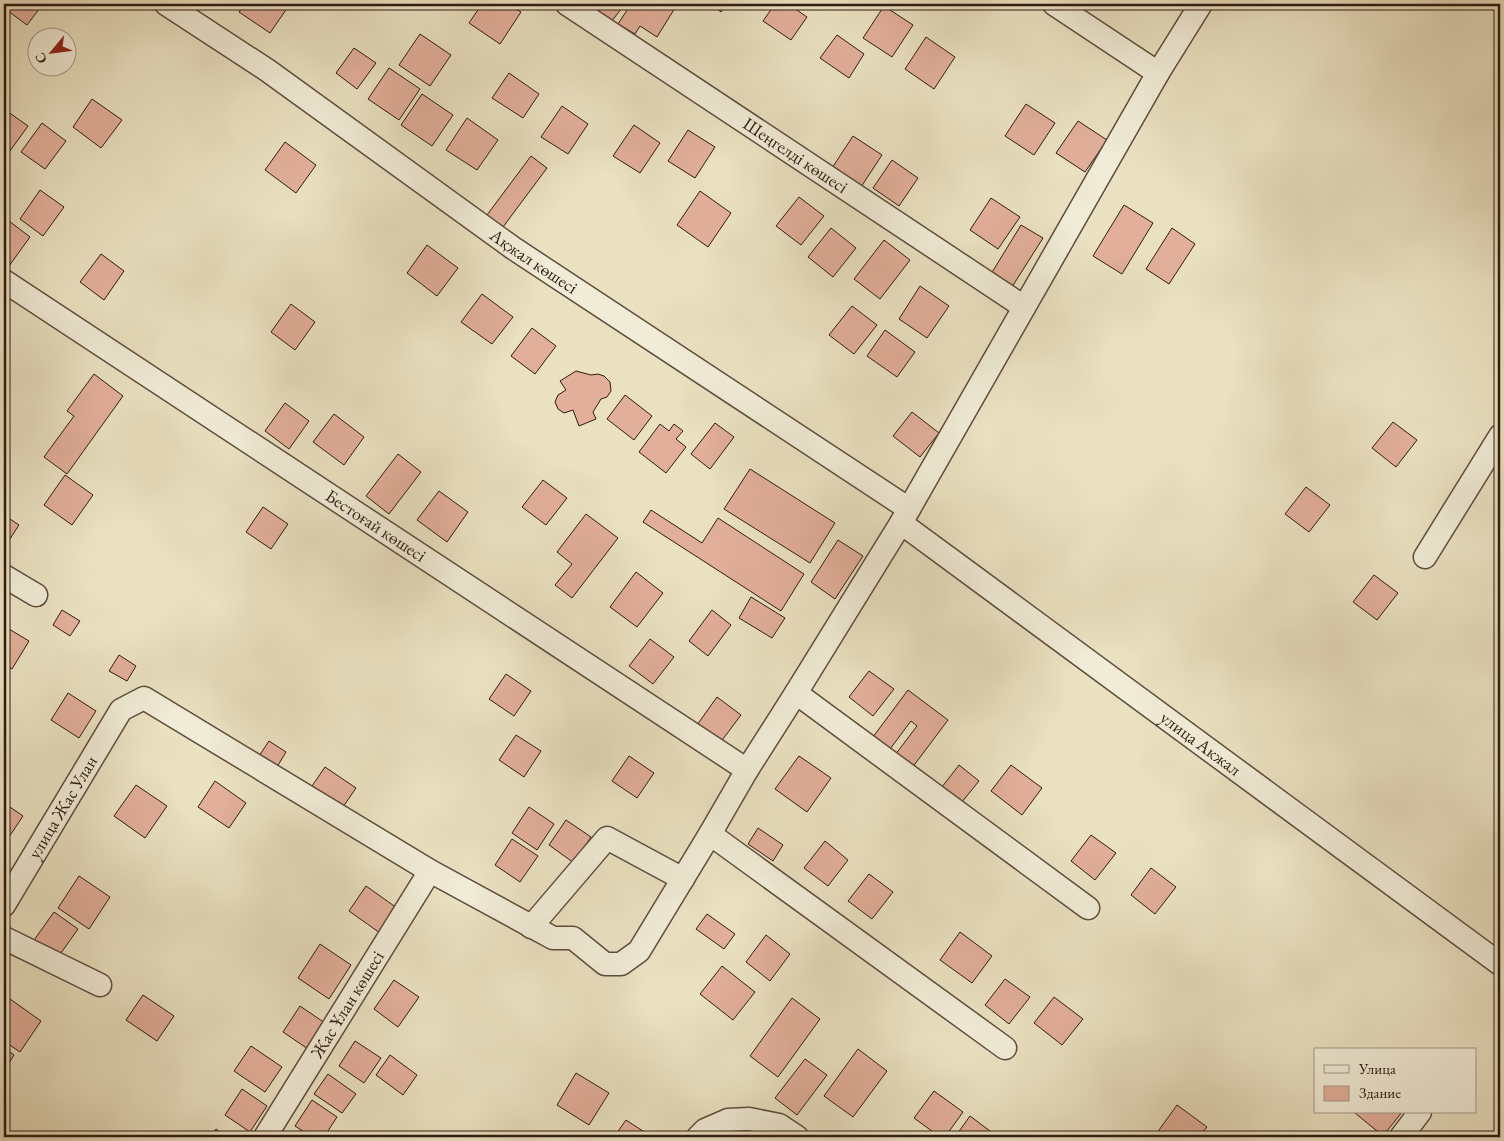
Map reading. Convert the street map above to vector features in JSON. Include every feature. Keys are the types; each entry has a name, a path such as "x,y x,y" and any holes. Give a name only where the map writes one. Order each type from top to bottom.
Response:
{"street":[{"name":"Ақжал көшесі","path":"166,4 267,70 514,248 905,516"},
{"name":"Шеңгелді көшесі","path":"567,4 1024,307"},
{"path":"1054,4 1158,73"},
{"path":"430,872 553,938 573,938 605,964 621,964 639,951 710,834 746,770 796,693 905,516 1158,73 1201,4"},
{"name":"Бестоғай көшесі","path":"4,281 746,770"},
{"path":"1425,557 1500,436"},
{"name":"улица Акжал","path":"905,516 1500,964"},
{"path":"4,576 36,595"},
{"path":"796,693 1088,908"},
{"name":"улица Жас Улан","path":"4,905 121,710 144,698 430,872"},
{"path":"710,834 1005,1048"},
{"path":"531,927 607,838 683,879"},
{"name":"Жас Ұлан көшесі","path":"265,1137 430,872"},
{"path":"4,938 100,985"},
{"path":"1401,1137 1418,1114"},
{"path":"701,1134 728,1120 749,1119 779,1125 797,1137"}],"building":[{"path":"7,4 43,4 27,25 4,8"},
{"path":"245,4 290,4 270,33 239,12"},
{"path":"482,4 508,4 521,12 500,44 469,23"},
{"path":"588,4 625,4 611,22"},
{"path":"631,4 668,4 675,8 657,37 640,26 635,34 618,24"},
{"path":"711,4 727,4 721,12"},
{"path":"775,4 788,4 807,17 791,40 763,21"},
{"path":"884,6 913,25 892,57 863,38"},
{"path":"420,34 451,55 430,86 399,65"},
{"path":"837,35 864,54 849,78 820,58"},
{"path":"926,37 955,57 934,89 905,69"},
{"path":"354,48 376,63 357,89 336,73"},
{"path":"389,68 420,89 399,120 368,99"},
{"path":"509,73 539,94 523,118 492,98"},
{"path":"422,94 453,115 432,146 401,125"},
{"path":"92,99 122,120 101,148 73,127"},
{"path":"1026,104 1055,123 1034,155 1005,136"},
{"path":"562,106 588,124 568,154 541,137"},
{"path":"4,109 28,126 7,155 4,152"},
{"path":"467,118 498,140 477,170 446,150"},
{"path":"1078,121 1107,140 1085,172 1056,153"},
{"path":"42,123 66,141 45,169 21,152"},
{"path":"634,125 660,143 640,173 613,156"},
{"path":"688,130 715,147 695,178 668,161"},
{"path":"853,136 882,155 861,187 832,168"},
{"path":"285,142 316,165 296,193 265,170"},
{"path":"531,156 547,168 500,231 484,219"},
{"path":"892,160 918,178 899,206 873,188"},
{"path":"40,190 64,207 43,236 20,219"},
{"path":"700,191 731,213 708,247 677,225"},
{"path":"799,197 824,216 801,245 776,226"},
{"path":"991,198 1020,217 998,249 970,230"},
{"path":"1124,205 1153,223 1122,274 1093,256"},
{"path":"9,221 30,237 4,273 4,228"},
{"path":"1021,225 1043,238 1012,287 991,274"},
{"path":"831,228 856,248 833,277 808,257"},
{"path":"1172,228 1195,244 1169,284 1146,269"},
{"path":"884,240 910,260 880,299 854,279"},
{"path":"427,245 458,268 437,296 407,273"},
{"path":"101,254 124,271 104,300 80,282"},
{"path":"920,286 949,306 927,338 899,319"},
{"path":"482,294 513,317 492,344 461,322"},
{"path":"291,304 315,322 295,350 271,332"},
{"path":"852,306 877,325 854,354 829,335"},
{"path":"532,328 556,346 535,374 511,356"},
{"path":"885,330 915,352 897,377 867,356"},
{"path":"576,371 604,376 610,382 611,391 607,397 601,399 593,412 596,419 579,426 573,410 564,413 558,409 555,402 558,395 566,390 560,381"},
{"path":"94,374 123,396 67,474 44,457 74,416 67,411"},
{"path":"625,395 652,416 634,440 607,419"},
{"path":"285,403 309,421 289,449 265,431"},
{"path":"912,412 939,433 920,457 893,436"},
{"path":"334,414 364,437 344,465 313,442"},
{"path":"1393,422 1417,440 1396,467 1372,448"},
{"path":"715,423 734,437 710,469 691,454"},
{"path":"660,424 669,431 674,424 683,431 676,439 686,447 666,473 639,452"},
{"path":"398,454 421,472 389,514 366,496"},
{"path":"750,469 835,523 810,563 724,509"},
{"path":"65,475 93,495 72,525 44,505"},
{"path":"543,480 567,498 546,525 522,507"},
{"path":"1306,487 1330,505 1309,532 1285,514"},
{"path":"439,491 468,512 447,542 417,520"},
{"path":"263,507 288,524 271,549 246,532"},
{"path":"651,510 702,543 718,518 804,574 781,611 643,522"},
{"path":"586,514 618,538 572,598 555,585 572,564 557,552"},
{"path":"4,515 19,525 4,548"},
{"path":"838,540 863,556 835,599 811,582"},
{"path":"636,572 663,593 637,627 610,607"},
{"path":"1374,575 1398,593 1377,620 1353,602"},
{"path":"751,597 785,618 772,638 739,618"},
{"path":"62,610 80,621 70,636 53,625"},
{"path":"712,610 731,625 708,656 689,641"},
{"path":"4,626 29,641 12,669 4,664"},
{"path":"650,639 674,657 653,684 629,666"},
{"path":"119,655 136,666 127,681 109,671"},
{"path":"869,671 894,689 873,716 849,697"},
{"path":"506,674 531,691 514,716 489,699"},
{"path":"908,690 948,720 909,772 892,759 917,726 911,721 887,753 870,741"},
{"path":"68,693 96,711 79,738 51,720"},
{"path":"717,697 741,715 720,743 697,725"},
{"path":"516,735 541,751 524,777 499,760"},
{"path":"269,741 286,752 277,767 259,756"},
{"path":"629,756 654,773 637,798 612,781"},
{"path":"799,756 831,778 807,812 775,789"},
{"path":"959,765 979,781 957,808 938,792"},
{"path":"1011,765 1042,788 1022,815 991,791"},
{"path":"325,767 356,788 343,807 312,786"},
{"path":"215,781 246,803 229,828 198,807"},
{"path":"136,785 167,806 145,838 114,816"},
{"path":"4,803 23,816 5,843 4,842"},
{"path":"529,807 554,824 537,850 512,833"},
{"path":"566,820 591,837 574,863 549,845"},
{"path":"758,828 783,845 773,861 748,844"},
{"path":"1091,835 1116,853 1095,880 1071,861"},
{"path":"512,839 538,856 520,882 495,865"},
{"path":"825,841 848,860 828,886 804,868"},
{"path":"1151,868 1176,887 1155,914 1131,895"},
{"path":"869,874 893,892 872,919 848,901"},
{"path":"79,876 110,897 89,929 58,908"},
{"path":"366,886 397,908 380,933 349,911"},
{"path":"54,912 78,929 56,960 32,943"},
{"path":"707,914 735,934 724,949 696,929"},
{"path":"960,932 992,956 972,983 940,960"},
{"path":"766,935 790,954 770,981 746,962"},
{"path":"320,944 351,965 329,999 298,978"},
{"path":"722,966 755,992 733,1020 700,994"},
{"path":"1005,979 1030,997 1009,1024 985,1005"},
{"path":"394,980 419,997 398,1027 374,1009"},
{"path":"143,995 174,1016 157,1041 126,1020"},
{"path":"1054,997 1083,1019 1062,1045 1034,1023"},
{"path":"792,998 820,1019 778,1077 750,1056"},
{"path":"10,999 41,1021 20,1052 4,1041 4,1009"},
{"path":"300,1006 325,1023 308,1049 283,1032"},
{"path":"355,1041 381,1058 364,1083 339,1066"},
{"path":"251,1046 282,1067 265,1092 234,1071"},
{"path":"4,1048 14,1055 4,1071"},
{"path":"858,1049 887,1071 853,1117 824,1096"},
{"path":"390,1055 417,1075 403,1095 376,1075"},
{"path":"805,1059 827,1075 797,1115 775,1098"},
{"path":"576,1073 609,1093 589,1125 557,1105"},
{"path":"328,1074 356,1094 342,1113 314,1094"},
{"path":"242,1089 267,1106 250,1132 225,1115"},
{"path":"934,1091 963,1112 945,1137 940,1137 914,1118"},
{"path":"312,1100 337,1117 324,1137 312,1137 295,1126"},
{"path":"1177,1105 1207,1127 1199,1137 1154,1137"},
{"path":"1356,1114 1400,1114 1383,1136"},
{"path":"970,1116 998,1137 955,1137"},
{"path":"626,1120 652,1137 614,1137"},
{"path":"216,1129 227,1137 210,1137"}]}
